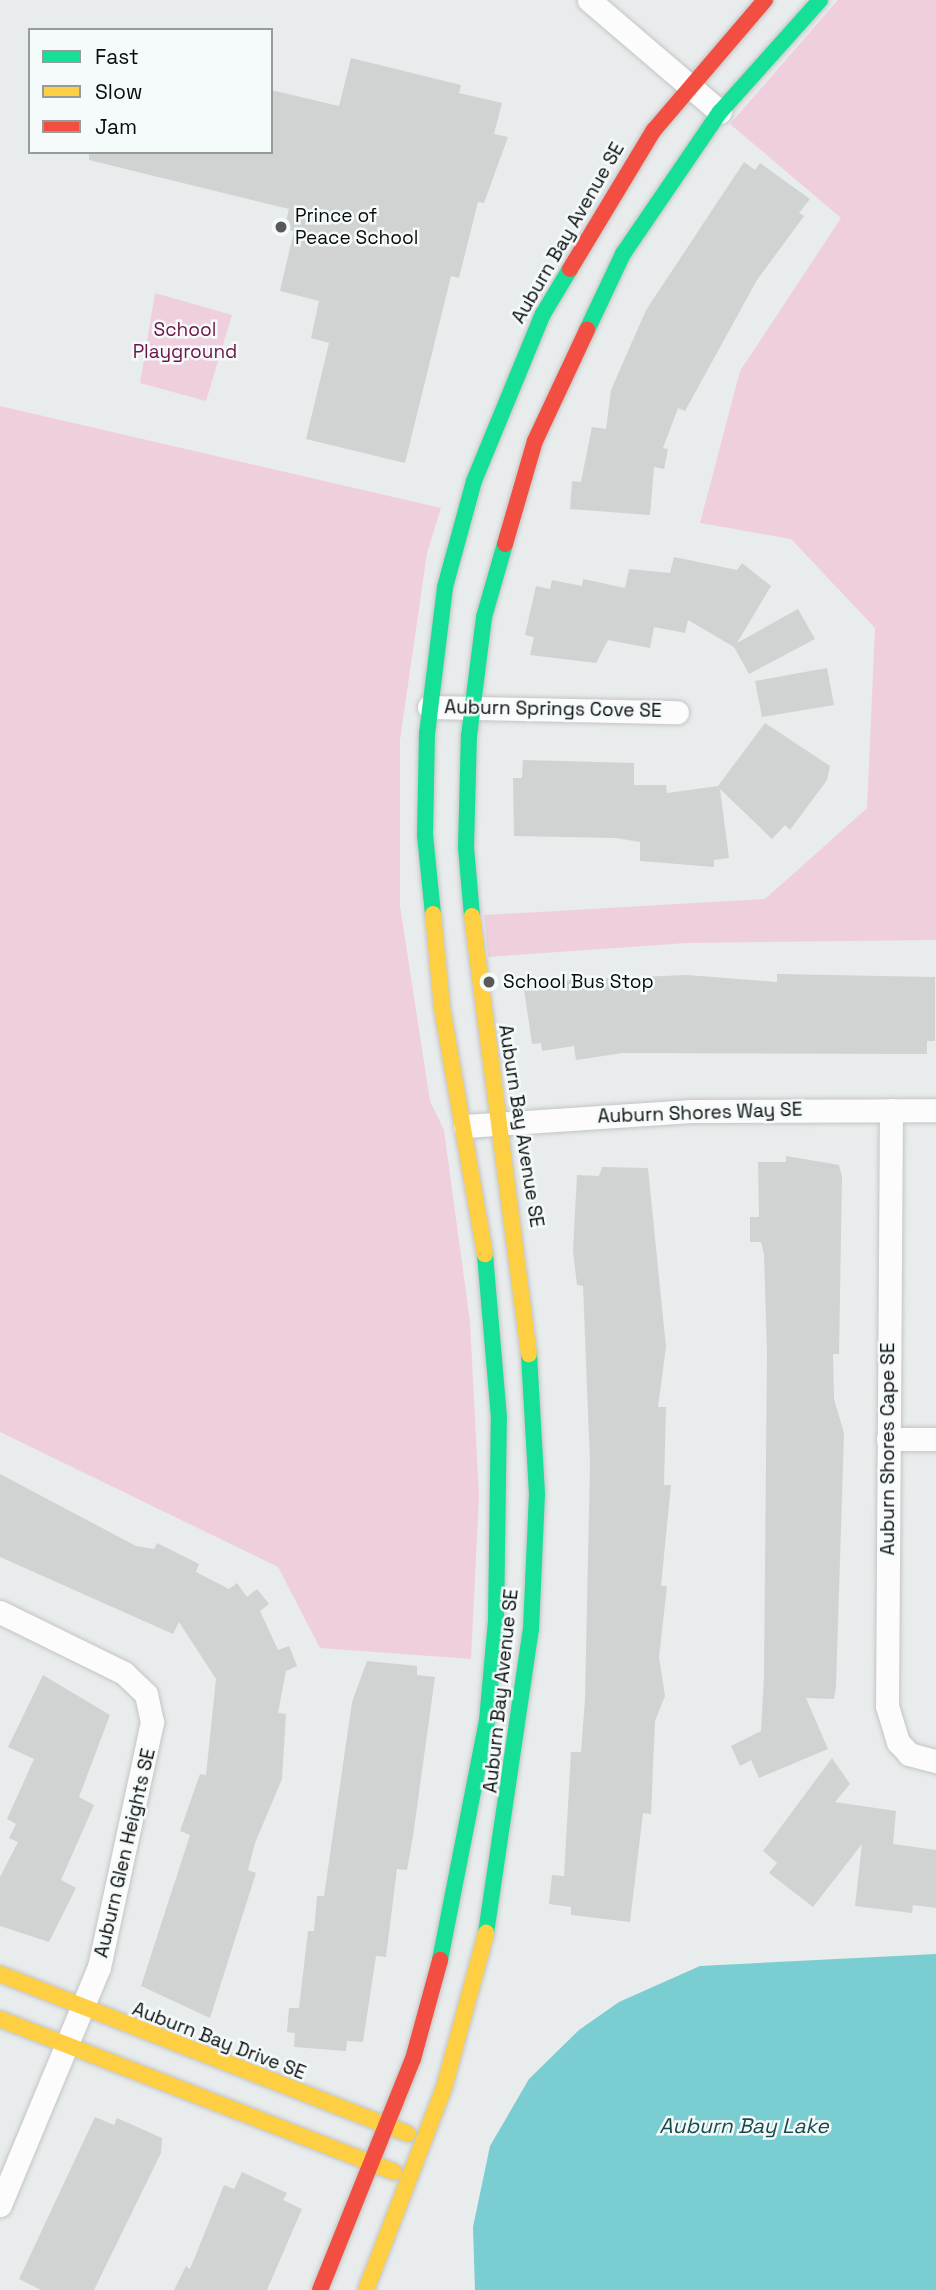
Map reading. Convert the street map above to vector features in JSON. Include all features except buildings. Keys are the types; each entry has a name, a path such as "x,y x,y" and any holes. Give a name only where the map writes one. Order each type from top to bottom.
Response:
{"street":[{"path":"589,0 720,112"},
{"name":"Auburn Bay Avenue SE","path":"320,2290 389,2128 453,1914 487,1721 496,1621 499,1418 488,1274 429,914 424,806 429,706 445,587 505,398 543,314 620,178 688,85 765,0"},
{"name":"Auburn Bay Avenue SE","path":"366,2290 427,2140 490,1920 531,1630 537,1493 526,1297 502,1122 480,1006 469,900 466,794 472,707 484,617 505,533 568,361 623,254 720,112 820,0"},
{"name":"Auburn Springs Cove SE","path":"429,706 677,712"},
{"name":"Auburn Shores Cape SE","path":"891,1110 887,1706 898,1742 909,1754 936,1761"},
{"name":"Auburn Shores Way SE","path":"465,1126 692,1111 936,1110"},
{"path":"888,1439 936,1439"},
{"name":"Auburn Glen Heights SE","path":"0,1612 124,1673 151,1709 136,1819 83,2011 69,2050 0,2205"},
{"name":"Auburn Bay Drive SE","path":"0,1974 83,2011 389,2128 427,2140"},
{"path":"0,2020 69,2050 413,2178"}],"green space":[{"path":"838,0 936,0 936,940 687,943 488,957 484,915 765,899 867,808 875,628 791,539 700,523 740,371 841,218 730,124"},
{"name":"School Playground","path":"155,293 232,315 206,401 140,383"},
{"path":"0,406 441,508 427,553 400,740 400,906 430,1101 444,1130 470,1322 479,1496 471,1659 320,1648 278,1567 0,1432"}],"water":[{"name":"Auburn Bay Lake","path":"936,1954 936,2290 475,2290 473,2227 490,2146 529,2079 579,2030 619,2002 700,1966"}],"traffic: fast":[{"path":"587,330 623,254 720,112 820,0"},
{"path":"433,914 425,835 427,734 445,587 474,481 543,314 570,269"},
{"path":"472,916 466,847 469,736 484,617 505,544"},
{"path":"440,1960 487,1721 496,1621 499,1418 485,1254"},
{"path":"486,1933 531,1630 537,1494 529,1354"}],"traffic: slow":[{"path":"433,914 442,1008 485,1254"},
{"path":"472,916 529,1354"},
{"path":"366,2290 444,2088 486,1933"},
{"path":"0,1974 408,2134"},
{"path":"0,2019 394,2172"}],"traffic: jam":[{"path":"570,269 654,130 765,0"},
{"path":"505,544 535,441 587,330"},
{"path":"320,2290 413,2059 440,1960"}],"place":[{"name":"Prince of Peace School","path":"281,227"},
{"name":"School Bus Stop","path":"489,982"}]}
